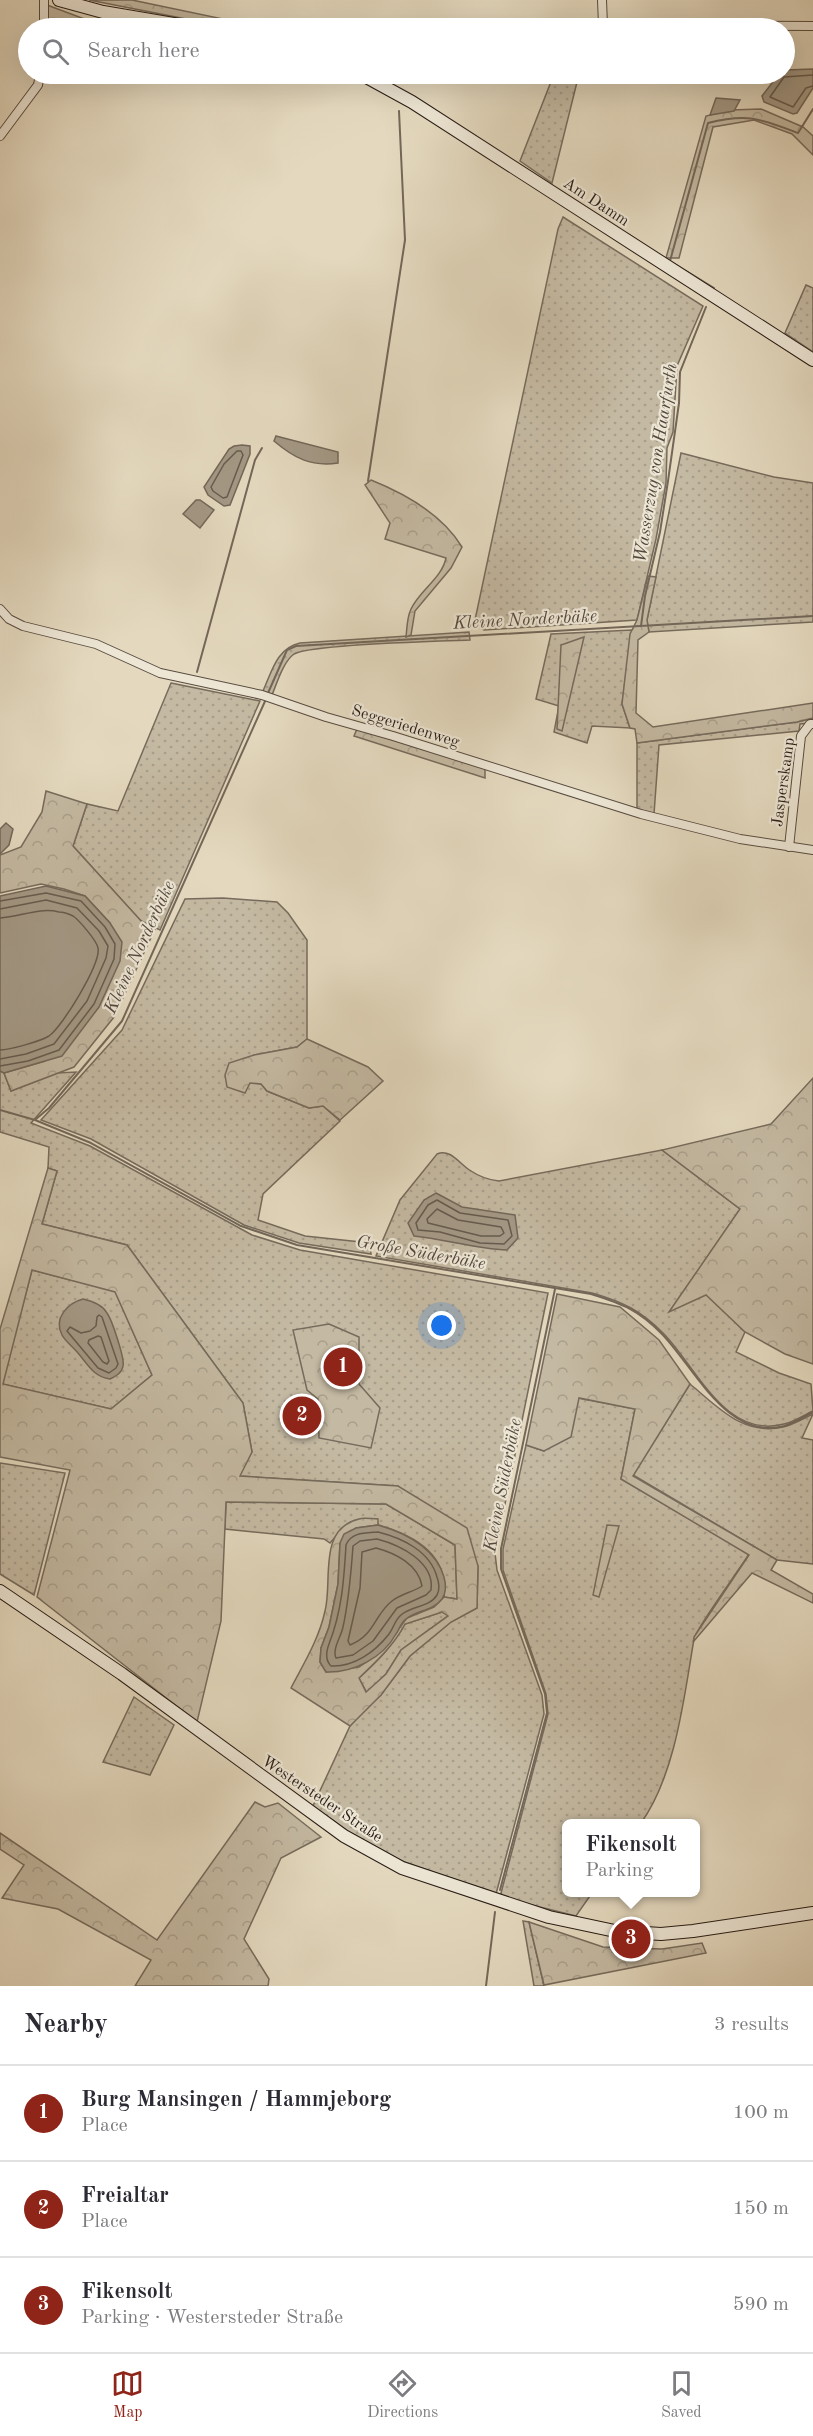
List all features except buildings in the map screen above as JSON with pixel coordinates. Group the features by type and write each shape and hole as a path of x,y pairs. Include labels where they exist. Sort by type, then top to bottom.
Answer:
{"main road":[{"path":"59,0 103,12 138,18"},
{"name":"Am Damm","path":"379,84 412,102 813,360"},
{"name":"Westersteder Straße","path":"0,1591 122,1674 344,1836 402,1868 549,1917 615,1931 661,1934 813,1913"}],"street":[{"path":"44,0 44,18"},
{"path":"602,0 603,18"},
{"path":"795,26 813,26"},
{"path":"0,136 38,84"},
{"name":"Seggeriedenweg","path":"0,609 9,619 23,626 96,644 160,673 266,697 641,814 740,839 813,850"},
{"name":"Jasperskamp","path":"789,847 801,736 812,724"}],"green space":[{"path":"89,0 132,0 218,18 181,18"},
{"path":"47,5 82,18 47,18"},
{"path":"550,84 577,84 552,183 520,161"},
{"path":"761,109 803,127 813,136 813,155 792,134 754,120 713,127 679,258 666,258 706,116 730,110"},
{"path":"563,217 703,306 677,366 673,432 667,448 666,483 656,539 637,620 484,630 476,625 475,620 558,229"},
{"path":"806,285 813,288 813,352 785,333"},
{"path":"681,453 774,477 813,483 813,622 649,632 647,620"},
{"path":"371,480 422,506 454,535 462,547 451,568 415,611 411,635 406,637 411,609 436,578 446,558 385,539 390,523 365,485"},
{"path":"648,576 656,577 647,620 649,632 638,640 636,713 653,727 813,703 813,718 637,743 635,729 630,728 622,704 630,634 637,620"},
{"path":"632,630 622,704 630,728 592,726 587,743 554,732 559,706 536,699 551,634"},
{"path":"469,632 470,640 324,648 294,654 281,673 272,695 263,691 276,661 286,650 300,643"},
{"path":"584,637 562,731 557,729 561,645"},
{"path":"171,683 260,701 160,930 141,921 73,846 87,804 118,811"},
{"path":"813,718 813,723 800,724 799,731 659,745 654,814 637,809 637,743"},
{"path":"357,729 485,768 485,778 354,736"},
{"path":"46,791 87,804 73,846 141,921 155,929 114,1017 74,1067 11,1091 4,1073 45,1061 110,923 85,896 64,889 41,884 0,893 0,855 21,847 42,812"},
{"path":"223,898 277,902 288,913 307,940 307,1039 297,1047 254,1055 250,1083 261,1084 267,1091 309,1108 323,1106 340,1121 263,1194 258,1220 305,1236 370,1243 371,1254 299,1243 244,1225 91,1139 41,1120 122,1030 185,899"},
{"path":"307,1039 368,1067 383,1081 340,1120 323,1106 309,1108 267,1091 261,1084 250,1083 245,1093 227,1087 225,1075 229,1063 254,1055 297,1047"},
{"path":"0,1071 4,1073 11,1091 57,1073 76,1072 31,1123 90,1146 252,1235 300,1250 548,1293 495,1553 497,1570 542,1695 544,1714 496,1894 402,1861 370,1847 312,1808 350,1726 381,1695 410,1656 451,1622 477,1608 478,1566 398,1486 239,1476 252,1452 243,1403 127,1245 42,1224 57,1171 48,1168 49,1147 0,1132"},
{"path":"813,1078 813,1364 785,1354 745,1332 706,1295 669,1312 740,1209 662,1150 771,1124"},
{"path":"662,1150 740,1209 670,1311 706,1294 745,1332 736,1352 779,1373 811,1384 813,1411 784,1424 763,1426 745,1421 728,1411 714,1397 655,1325 639,1313 613,1300 592,1293 376,1256 400,1200 437,1154 447,1153 478,1175 499,1181"},
{"path":"48,1168 57,1171 42,1224 127,1245 243,1403 252,1452 240,1476 398,1486 467,1528 478,1566 477,1608 451,1622 410,1656 381,1695 350,1726 291,1688 311,1651 325,1611 329,1558 337,1533 346,1525 359,1519 378,1519 378,1525 356,1528 340,1543 338,1584 329,1627 321,1648 320,1662 326,1672 359,1667 382,1651 407,1618 434,1607 444,1597 457,1599 455,1545 386,1504 226,1502 221,1621 197,1722 37,1597 70,1470 0,1457 0,1329","holes":["32,1270 115,1292 152,1375 111,1409 3,1384","442,1612 448,1616 401,1650 386,1674 366,1692 359,1678 390,1646 405,1624"]},
{"path":"32,1270 115,1291 152,1375 111,1409 2,1384"},
{"path":"557,1294 620,1307 659,1340 690,1384 633,1476 777,1560 771,1570 813,1594 813,1603 752,1573 694,1641 694,1637 749,1555 621,1479 635,1409 579,1398 571,1437 544,1451 526,1445"},
{"path":"329,1324 359,1337 359,1384 380,1408 371,1448 319,1438 318,1399 307,1390 293,1330"},
{"path":"690,1384 721,1410 743,1423 756,1427 769,1429 783,1427 813,1414 802,1438 813,1440 813,1564 777,1560 633,1475"},
{"path":"578,1398 635,1409 621,1479 749,1554 694,1639 671,1759 663,1782 643,1819 562,1819 562,1897 589,1897 576,1916 500,1897 548,1714 546,1694 503,1570 503,1549 526,1445 544,1451"},
{"path":"0,1463 65,1473 34,1595 0,1574"},
{"path":"226,1502 386,1504 455,1545 457,1599 444,1597 441,1569 426,1549 404,1535 378,1525 377,1519 345,1526 330,1543 324,1539 225,1529"},
{"path":"607,1525 619,1526 599,1597 593,1595"},
{"path":"442,1612 449,1615 401,1650 386,1674 367,1693 359,1678 390,1646 405,1624"},
{"path":"134,1697 174,1725 150,1775 103,1762"},
{"path":"255,1802 265,1807 278,1803 321,1837 281,1858 244,1939 269,1979 268,1986 135,1986 151,1960 58,1909 2,1898 24,1865 0,1849 0,1833 157,1940"},
{"path":"523,1921 529,1922 544,1986 534,1986"},
{"path":"529,1922 603,1947 662,1949 702,1943 706,1953 544,1985"}],"water":[{"path":"813,69 813,88 797,113 793,114 764,102 762,96 771,84 795,84 795,70"},
{"path":"716,98 740,100 734,111 710,115"},
{"path":"276,436 338,452 338,463 319,464 303,460 274,441"},
{"path":"242,445 250,446 250,454 230,505 224,506 208,495 204,487 229,449"},
{"path":"196,500 200,500 214,510 200,528 183,514"},
{"path":"6,823 13,829 9,845 0,854 0,829"},
{"path":"46,886 85,896 110,923 122,942 120,961 99,1007 62,1056 4,1073 0,1071 0,896"},
{"path":"436,1193 462,1207 515,1215 518,1238 507,1250 414,1236 408,1223 424,1200"},
{"path":"83,1299 105,1310 115,1331 123,1366 120,1372 110,1379 92,1370 62,1335 59,1323 61,1317 67,1308"},
{"path":"378,1525 399,1532 427,1549 440,1566 444,1577 444,1594 434,1606 404,1621 390,1643 375,1657 357,1667 326,1672 320,1662 321,1648 329,1627 338,1584 340,1543 344,1534 356,1528"}],"waterway":[{"name":"Wasserzug von Haarfurth","path":"714,288 670,261 708,123 734,118 754,119 798,133 813,109"},
{"path":"368,481 405,240 399,111"},
{"name":"Wasserzug von Haarfurth","path":"641,626 668,481 679,403 680,372 706,307"},
{"path":"197,672 255,460 262,448"},
{"name":"Kleine Norderbäke","path":"268,693 287,650 296,646 813,616"},
{"name":"Kleine Norderbäke","path":"36,1119 49,1108 122,1021 266,699"},
{"name":"Große Süderbäke","path":"0,1110 35,1120 91,1143 241,1226 297,1245 591,1294 612,1301 638,1313 654,1326 714,1398 746,1423 764,1428 784,1426 813,1412"},
{"name":"Kleine Süderbäke","path":"500,1890 547,1713 545,1694 501,1569 501,1549 555,1289"},
{"name":"Kleine Süderbäke","path":"486,1986 495,1912"}],"place":[{"name":"Burg Mansingen / Hammjeborg","path":"343,1367"},
{"name":"Freialtar","path":"302,1416"},
{"name":"Fikensolt","path":"631,1939"}]}
